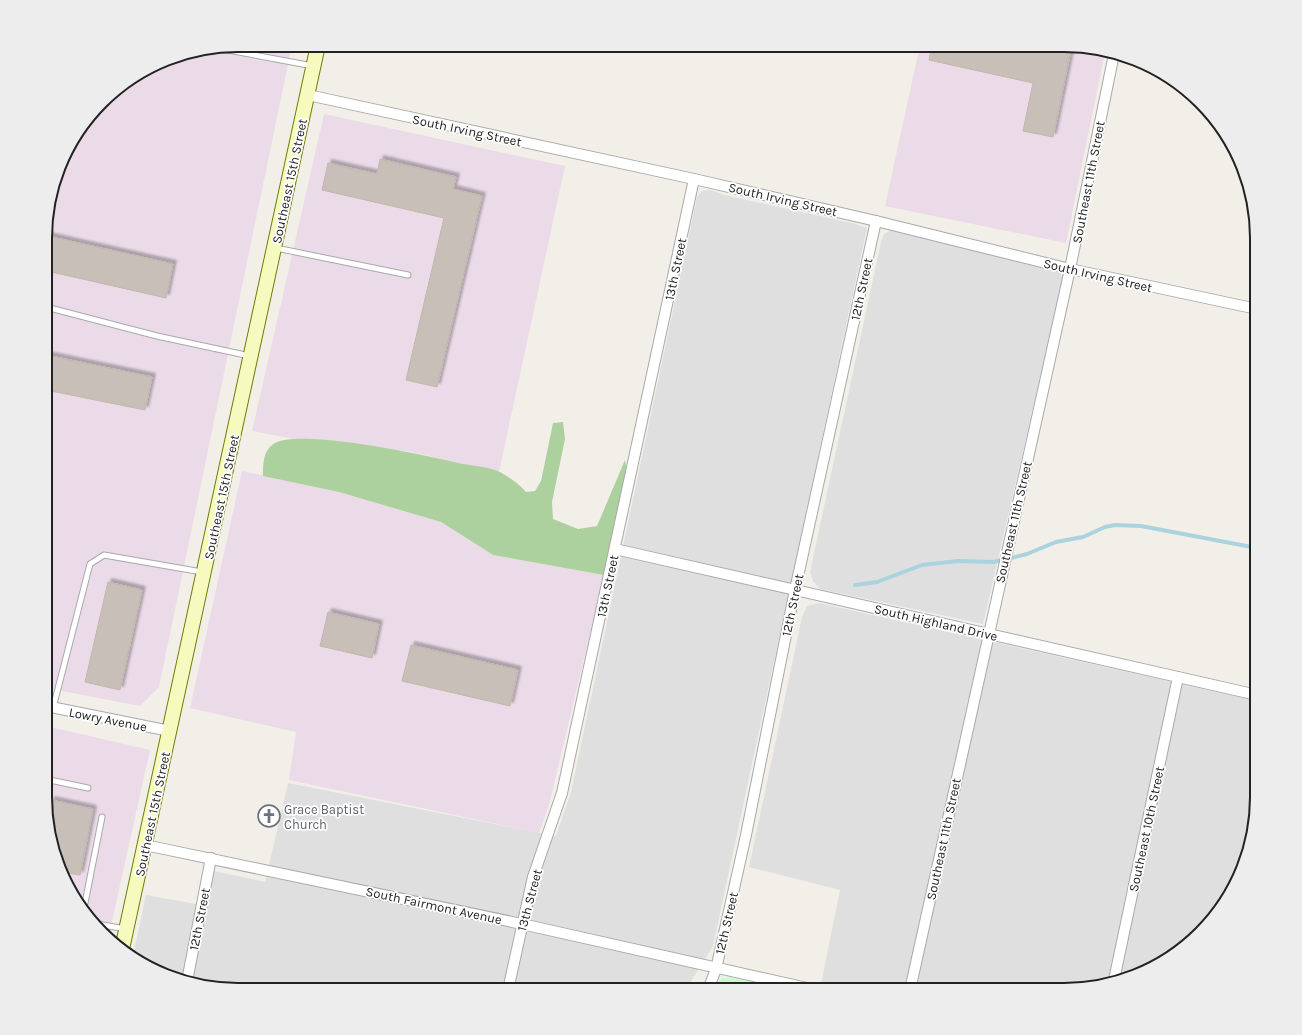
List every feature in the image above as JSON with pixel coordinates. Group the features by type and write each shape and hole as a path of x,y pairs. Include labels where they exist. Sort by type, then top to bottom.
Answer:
{"main road":[{"name":"Southeast 15th Street","path":"123,944 317,52"}],"street":[{"name":"Southeast 11th Street","path":"912,983 1070,269 1113,58"},
{"name":"South Irving Street","path":"308,96 694,179 876,221 1070,269 1250,308"},
{"name":"13th Street","path":"509,983 533,877 562,792 694,179"},
{"name":"12th Street","path":"711,983 716,969 746,835 795,590 876,221"},
{"name":"South Highland Drive","path":"615,549 1250,693"},
{"name":"Southeast 10th Street","path":"1115,976 1178,677"},
{"name":"Lowry Avenue","path":"52,708 170,731"},
{"name":"South Fairmont Avenue","path":"145,845 522,924 783,983"},
{"name":"12th Street","path":"188,976 211,858"}],"lane":[{"path":"239,52 314,66"},
{"path":"275,248 408,275"},
{"path":"52,309 157,336 251,356"},
{"path":"52,697 90,564 104,555 204,572"},
{"path":"52,780 88,788"},
{"path":"85,903 102,817"},
{"path":"104,925 127,929"}],"shaded area":[{"path":"226,52 291,52 159,687 140,706 52,689 52,226 58,190 71,156 90,125 115,98 145,77 167,66 190,58"},
{"path":"918,52 1076,52 1104,57 1066,243 885,206"},
{"path":"324,114 565,166 499,472 412,452 333,441 294,439 252,431"},
{"path":"710,190 724,195 852,223 867,228 713,946 690,983 226,983 190,977 178,973 156,964 134,951 146,895 207,906 214,871 265,882 288,783 556,836 571,792 697,197 702,191"},
{"path":"890,231 899,231 1060,273 1063,278 983,624 820,589 813,581 810,572 881,242 884,234"},
{"path":"242,471 339,492 441,522 493,555 604,575 549,805 539,833 289,780 296,732 190,708"},
{"path":"819,603 1250,699 1250,809 1244,845 1231,879 1212,910 1187,937 1167,952 1135,969 1112,977 1076,983 821,983 840,890 749,867 802,617 807,606"},
{"path":"52,727 150,750 110,931 98,920 83,900 66,868 58,845 52,809"}],"green space":[{"path":"563,422 565,439 552,502 553,519 578,529 597,526 625,460 627,472 604,575 493,555 441,522 339,492 263,476 264,458 271,446 275,443 289,439 311,439 367,445 496,470 517,483 526,492 535,491 541,481 553,423"},
{"path":"724,978 732,978 754,983 718,983"}],"building":[{"path":"931,52 1071,52 1053,137 1023,131 1033,83 929,60"},
{"path":"380,159 456,177 453,189 482,196 437,387 406,380 444,218 322,190 328,163 377,174"},
{"path":"52,237 173,264 166,298 52,272"},
{"path":"52,356 152,377 145,410 52,391"},
{"path":"108,582 142,590 120,690 85,682"},
{"path":"328,612 379,624 372,658 320,646"},
{"path":"411,645 518,670 510,706 402,681"},
{"path":"52,800 93,809 80,875 68,873 66,868 58,845"}],"waterway":[{"path":"855,585 877,582 922,565 958,561 993,562 1007,559 1027,554 1056,542 1083,537 1105,527 1115,525 1141,526 1250,547"}],"place":[{"name":"Grace Baptist Church","path":"269,816"}]}
